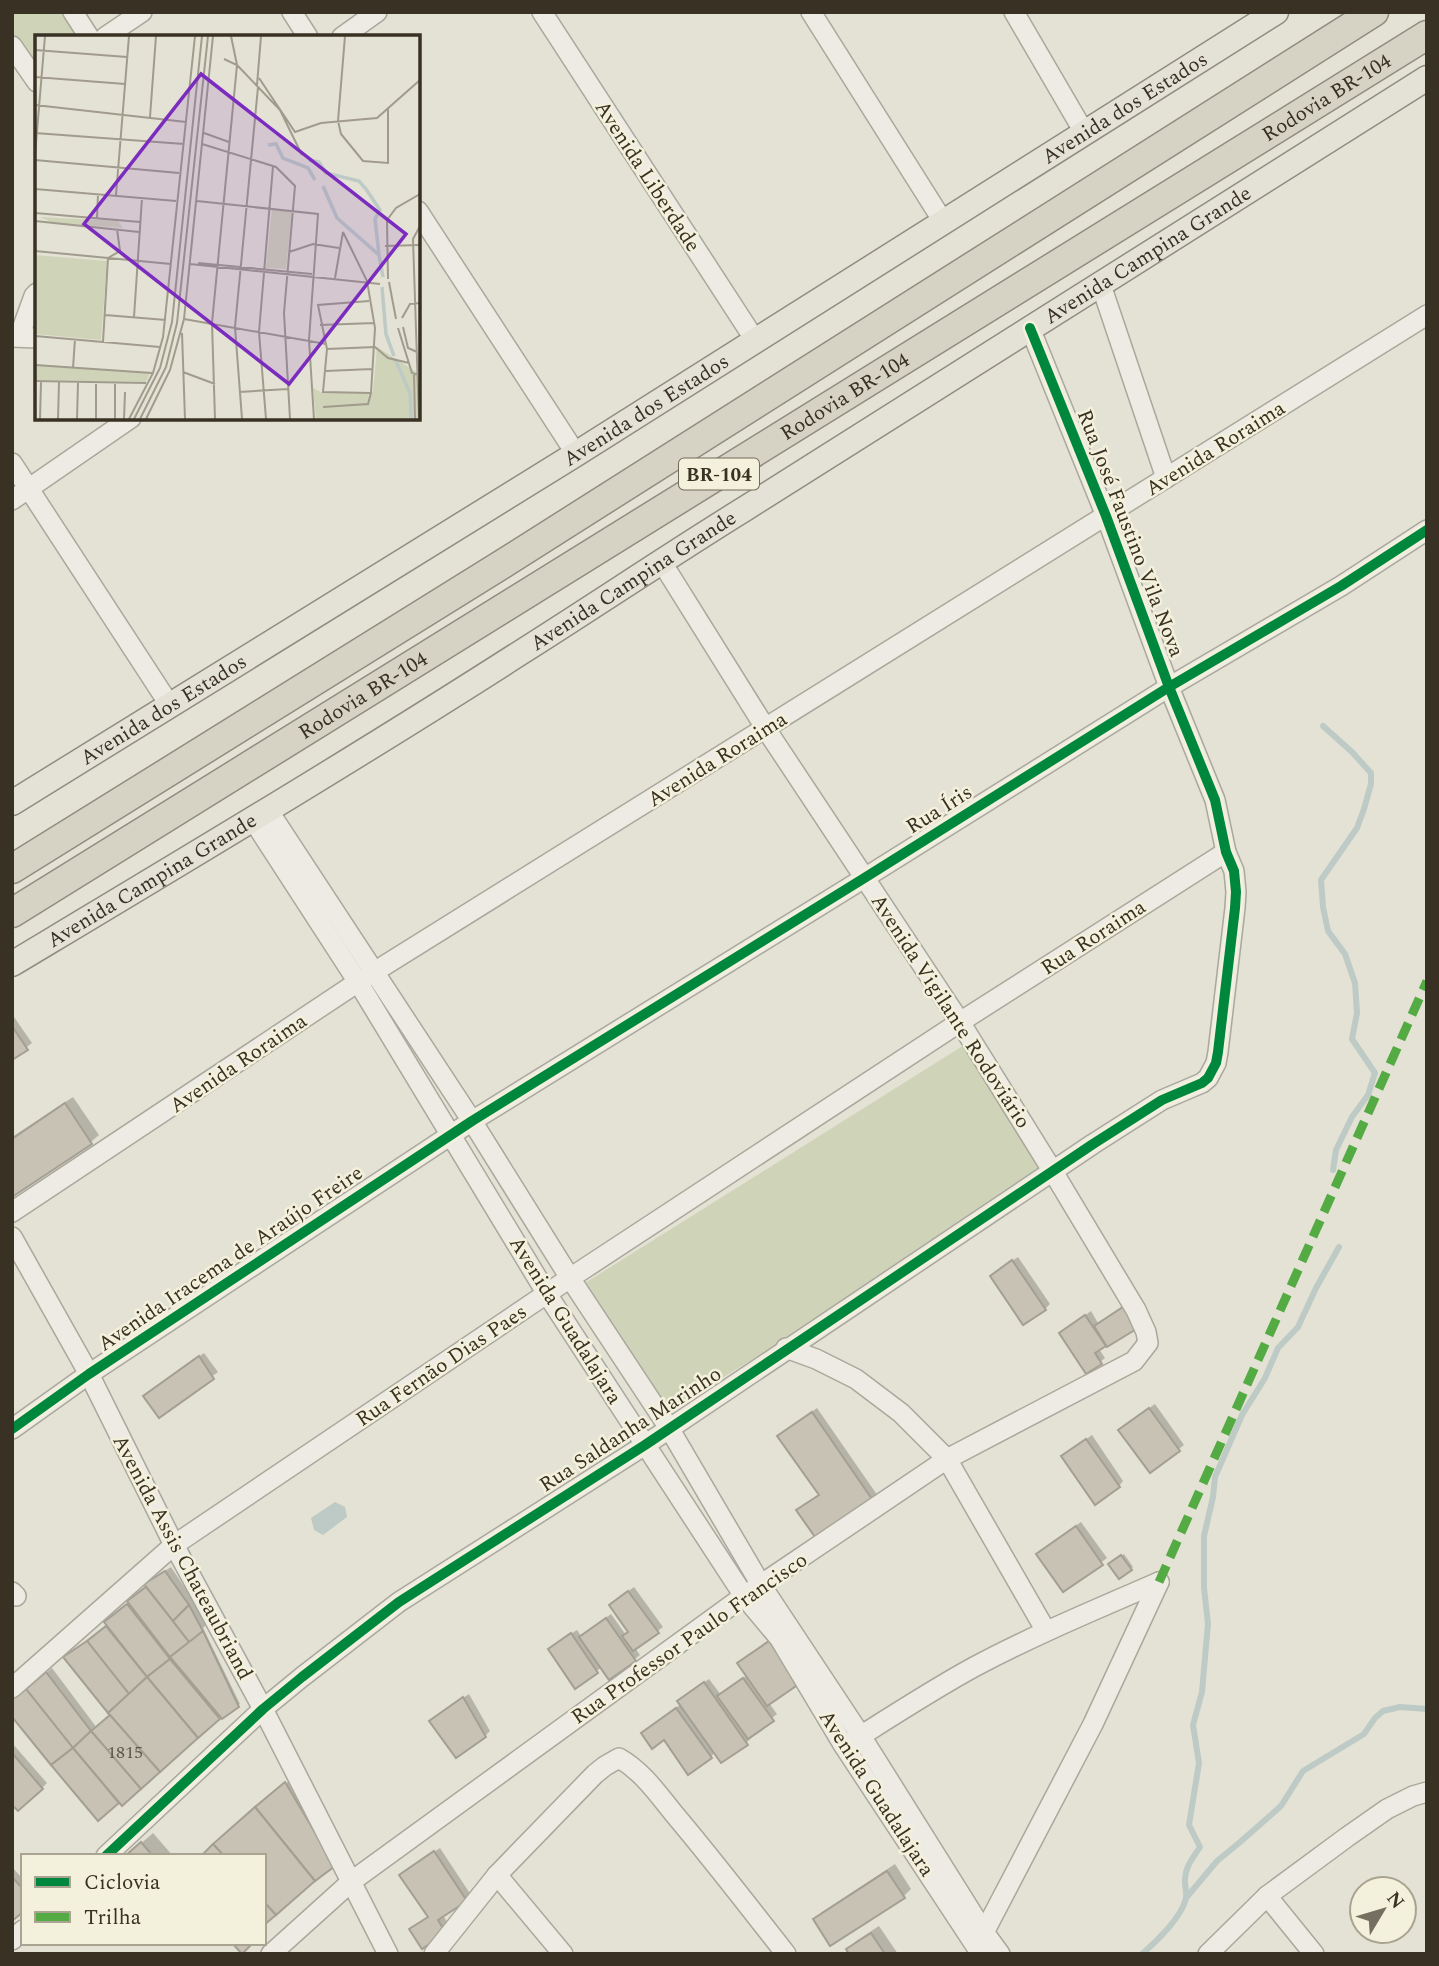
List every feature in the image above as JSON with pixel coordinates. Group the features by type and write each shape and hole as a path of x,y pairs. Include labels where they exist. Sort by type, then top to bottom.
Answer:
{"highway":[{"name":"Rodovia BR-104","path":"12,869 489,572 1374,12"},
{"name":"Rodovia BR-104","path":"12,912 1427,36"}],"main road":[{"name":"Avenida dos Estados","path":"12,803 576,454 1276,12"},
{"name":"Avenida Campina Grande","path":"12,964 260,815 521,653 661,561 1427,78"}],"street":[{"path":"73,12 88,35"},
{"path":"108,35 142,12"},
{"path":"292,12 307,35"},
{"path":"345,35 377,12"},
{"name":"Avenida Liberdade","path":"542,12 755,340"},
{"path":"811,12 944,223"},
{"path":"1014,12 1084,132"},
{"path":"12,46 35,79"},
{"path":"420,218 576,454"},
{"path":"1101,285 1166,478"},
{"path":"12,336 22,329 35,295"},
{"name":"Avenida Roraima","path":"12,1212 367,977 1427,315"},
{"name":"Rua José Faustino Vila Nova","path":"1030,328 1106,516 1169,687 1215,800 1226,852 1236,882 1218,1052 1208,1078"},
{"path":"12,336 35,338"},
{"path":"20,494 128,420"},
{"path":"12,463 20,494 169,704"},
{"name":"Rua Íris","path":"472,1121 1169,687 1341,586 1427,530"},
{"name":"Avenida Vigilante Rodoviário","path":"661,561 766,729 960,1022 1136,1310 1148,1343 1134,1361"},
{"name":"Avenida Guadalajara","path":"260,815 367,977 450,1134 547,1294 744,1596 780,1639 852,1741"},
{"name":"Rua Roraima","path":"960,1022 1226,852"},
{"path":"367,977 472,1121 668,1429 852,1741 978,1946 1000,1954"},
{"name":"Rua Fernão Dias Paes","path":"12,1688 174,1545 570,1278 960,1022"},
{"name":"Rua Saldanha Marinho","path":"108,1854 263,1709 398,1602 645,1445 1052,1170 1162,1100 1208,1078"},
{"name":"Avenida Iracema de Araújo Freire","path":"12,1429 89,1374 472,1121"},
{"name":"Avenida Assis Chateaubriand","path":"12,1237 89,1374 174,1545 263,1709 388,1954"},
{"path":"786,1348 856,1379 901,1413 947,1459 1046,1631"},
{"name":"Rua Professor Paulo Francisco","path":"271,1954 352,1881 744,1596 947,1459 1134,1361"},
{"path":"852,1741 974,1667 1046,1631 1159,1582 1093,1724 978,1946"},
{"path":"434,1954 497,1875 595,1774 619,1758 644,1777 786,1954"},
{"path":"1208,1954 1267,1896 1387,1809 1427,1792"},
{"path":"497,1875 563,1954"},
{"path":"1267,1896 1314,1954"}],"green space":[{"path":"12,12 62,12 77,35 35,35 35,70 12,35"},
{"path":"969,1042 1050,1177 668,1411 585,1283"}],"shaded area":[{"path":"335,1502 345,1507 347,1517 323,1535 314,1530 311,1518"}],"building":[{"path":"12,1026 28,1050 12,1060"},
{"path":"65,1103 92,1144 12,1197 12,1139"},
{"path":"1012,1260 1046,1310 1023,1325 990,1276"},
{"path":"1129,1303 1143,1325 1107,1347 1094,1326"},
{"path":"1085,1315 1106,1346 1095,1353 1102,1364 1086,1374 1059,1333"},
{"path":"199,1356 214,1379 159,1418 143,1396"},
{"path":"1149,1408 1180,1451 1150,1473 1118,1430"},
{"path":"812,1412 876,1505 820,1544 796,1510 819,1495 777,1436"},
{"path":"1086,1439 1120,1487 1095,1505 1061,1456"},
{"path":"1076,1526 1103,1565 1063,1592 1036,1554"},
{"path":"1121,1555 1132,1570 1119,1579 1108,1564"},
{"path":"165,1571 189,1605 173,1621 144,1584"},
{"path":"146,1587 190,1643 170,1657 127,1601"},
{"path":"628,1591 659,1633 633,1651 622,1636 628,1632 609,1605"},
{"path":"127,1604 170,1659 147,1677 104,1622"},
{"path":"189,1605 203,1631 190,1643 173,1621"},
{"path":"606,1618 636,1661 609,1680 579,1637"},
{"path":"106,1626 147,1677 129,1694 87,1641"},
{"path":"203,1631 239,1707 222,1719 170,1657"},
{"path":"571,1633 598,1673 575,1689 548,1649"},
{"path":"87,1641 129,1694 108,1713 63,1657"},
{"path":"769,1641 799,1684 767,1706 737,1663"},
{"path":"170,1659 220,1719 198,1738 147,1677"},
{"path":"46,1672 91,1731 73,1748 26,1689"},
{"path":"147,1677 198,1738 160,1772 108,1713"},
{"path":"743,1678 774,1721 748,1739 717,1696"},
{"path":"704,1682 748,1745 721,1763 677,1701"},
{"path":"26,1689 73,1748 51,1765 12,1717 12,1699"},
{"path":"463,1697 486,1737 456,1758 429,1721"},
{"path":"676,1708 712,1758 688,1775 664,1740 652,1749 641,1733"},
{"path":"110,1715 160,1772 141,1789 91,1731"},
{"path":"91,1731 141,1789 122,1806 73,1748"},
{"path":"73,1748 119,1803 98,1821 51,1765"},
{"path":"12,1753 43,1789 18,1811 12,1805"},
{"path":"285,1782 335,1866 315,1881 255,1807"},
{"path":"255,1807 315,1881 276,1915 266,1904 266,1854 222,1854 213,1844"},
{"path":"141,1842 151,1854 127,1854"},
{"path":"213,1844 222,1854 203,1854"},
{"path":"434,1851 467,1901 438,1920 446,1933 422,1949 409,1929 428,1917 399,1875"},
{"path":"887,1871 905,1898 830,1946 813,1919"},
{"path":"12,1877 21,1887 21,1914 12,1921"},
{"path":"266,1904 276,1915 266,1923"},
{"path":"871,1933 885,1954 849,1954 846,1949"},
{"path":"234,1945 251,1945 242,1954"}],"waterway":[{"path":"1323,726 1371,773 1371,784 1357,828 1321,880 1328,931 1345,954 1355,983 1357,1013 1352,1039 1375,1073 1368,1095 1352,1117 1336,1150 1333,1170"},
{"path":"1142,1954 1174,1921 1184,1905 1186,1872 1200,1847 1189,1825 1199,1763 1193,1725 1202,1692 1208,1624 1204,1588 1204,1536 1215,1477 1242,1415 1265,1378 1278,1348 1298,1327 1339,1247"},
{"path":"1186,1898 1217,1861 1281,1806 1303,1771 1364,1734 1383,1711 1400,1707 1427,1709"}],"marked path":[{"path":"1159,1582 1427,981"}],"cycle path":[{"path":"108,1854 263,1709 399,1602 645,1445 1093,1144 1162,1100 1208,1078 1218,1052 1235,908 1234,871 1226,852 1215,800 1169,687 1106,516 1030,328"},
{"path":"12,1429 89,1374 472,1121 1169,687 1341,586 1427,530"}]}
